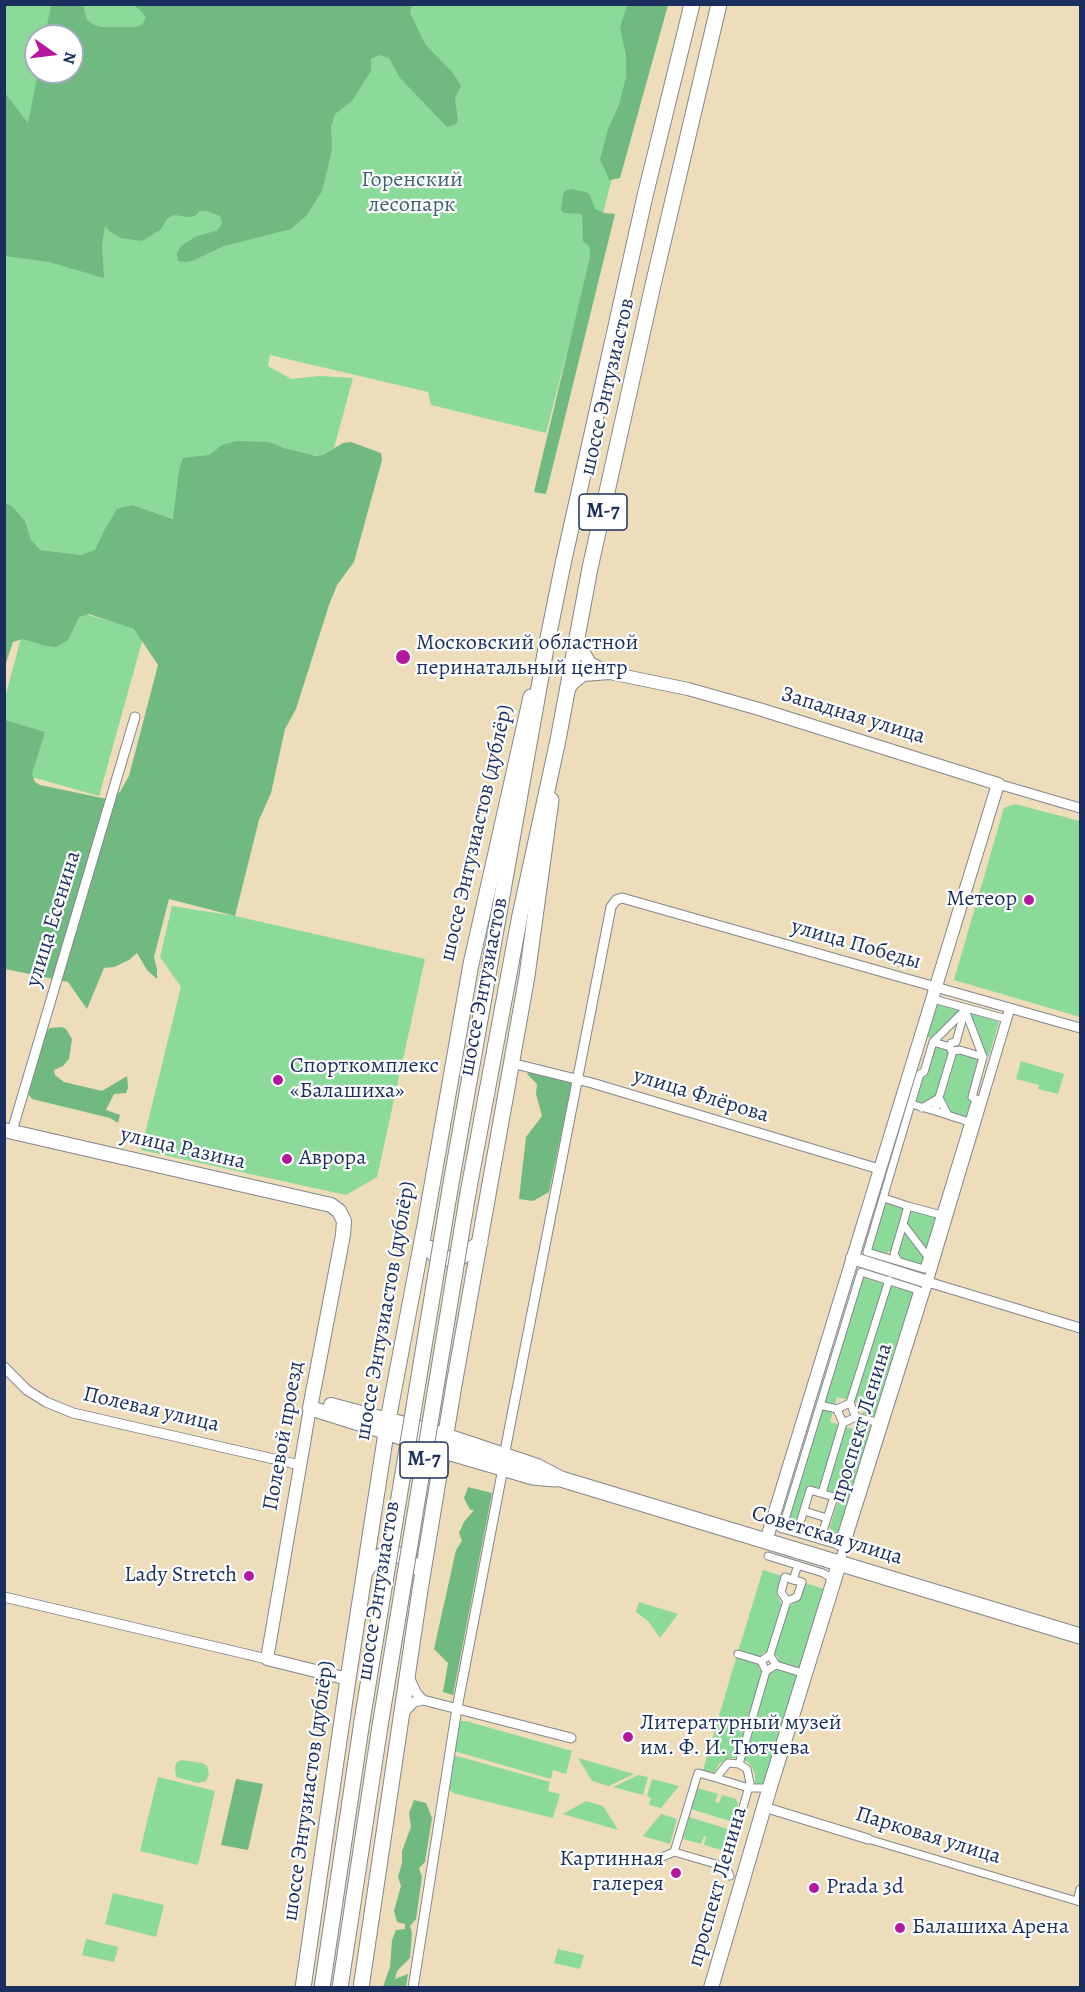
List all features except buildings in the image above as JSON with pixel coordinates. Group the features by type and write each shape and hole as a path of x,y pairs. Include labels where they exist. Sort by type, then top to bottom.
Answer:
{"main road":[{"name":"шоссе Энтузиастов","path":"322,1988 362,1721 450,1189 546,648 584,466 645,196 692,4"},
{"name":"шоссе Энтузиастов","path":"340,1988 380,1726 468,1193 520,915 558,740 590,568 719,4"},
{"name":"шоссе Энтузиастов (дублёр)","path":"303,1988 387,1426 471,964 522,733 546,648"},
{"path":"361,1988 420,1590 537,911 558,740"},
{"name":"улица Разина","path":"8,1130 331,1205 339,1211 344,1221"},
{"name":"Полевой проезд","path":"311,1404 344,1235 344,1221"},
{"path":"425,1225 429,1246 432,1252 441,1258 461,1257 480,1243"},
{"name":"Советская улица","path":"311,1404 503,1462 533,1477 561,1479 767,1549 839,1564 1080,1636"},
{"path":"365,1572 376,1558 390,1553 400,1555 410,1560 416,1569 420,1590"},
{"name":"проспект Ленина","path":"711,1988 839,1564"}],"street":[{"name":"Западная улица","path":"577,637 590,663 610,673 688,689 759,709 1080,808"},
{"name":"Западная улица","path":"567,694 572,684 583,675 610,673"},
{"name":"улица Есенина","path":"8,1130 135,717"},
{"path":"828,1576 798,1565 767,1549 852,1258 936,994 998,784"},
{"name":"улица Победы","path":"578,1079 611,907 616,900 622,898 936,994 1010,1008 1080,1028"},
{"path":"936,994 966,1009 1003,1018"},
{"name":"проспект Ленина","path":"839,1564 928,1282 1010,1008"},
{"path":"966,1009 983,1057 972,1097 976,1099 924,1269 867,1252 920,1074 924,1072 933,1042 966,1009"},
{"path":"935,1111 966,1009"},
{"path":"933,1042 983,1057"},
{"name":"улица Флёрова","path":"511,1063 578,1079 879,1169"},
{"path":"412,1988 457,1708 578,1079"},
{"path":"922,1108 939,1098"},
{"path":"939,1098 948,1115"},
{"path":"911,1104 969,1122"},
{"path":"884,1198 941,1215"},
{"path":"893,1258 908,1206"},
{"path":"903,1224 928,1257"},
{"path":"852,1258 1080,1328"},
{"path":"861,1272 889,1280 918,1290 836,1546 781,1530 861,1272"},
{"path":"856,1416 850,1403 889,1280"},
{"name":"Полевая улица","path":"4,1367 27,1390 45,1402 73,1413 300,1465"},
{"path":"820,1405 837,1409 850,1403"},
{"name":"Полевой проезд","path":"267,1659 311,1404"},
{"path":"822,1493 843,1423 837,1409"},
{"path":"843,1423 856,1416 876,1422"},
{"path":"797,1533 810,1490 822,1493 834,1497 820,1540"},
{"path":"804,1511 827,1518"},
{"path":"793,1580 798,1565"},
{"path":"760,1661 770,1655 788,1601 797,1597 802,1582 785,1577 781,1592 788,1601"},
{"path":"4,1597 348,1679"},
{"path":"738,1654 760,1661 766,1671"},
{"path":"770,1655 776,1665 799,1672"},
{"path":"739,1764 766,1671 776,1665"},
{"path":"407,1671 417,1694 423,1700"},
{"path":"399,1722 414,1702 423,1700 571,1738"},
{"path":"716,1778 728,1763 739,1764 747,1769 750,1783 726,1867 730,1876"},
{"path":"674,1852 698,1773 749,1788 763,1788"},
{"name":"Парковая улица","path":"764,1807 1079,1902"},
{"path":"660,1858 674,1852 726,1867"},
{"path":"1079,1902 1080,1889"}],"green space":[{"name":"Горенский лесопарк","path":"5,5 662,5 610,186 546,433 431,405 428,392 270,355 268,366 291,379 320,376 353,378 334,448 323,455 179,469 174,519 133,505 96,551 81,555 41,550 37,545 5,545"},
{"path":"51,5 83,5 87,20 101,27 134,27 142,25 146,18 134,5 412,5 410,13 425,44 453,73 461,86 455,98 458,120 456,124 447,127 400,78 389,58 379,55 371,59 371,71 352,101 335,114 331,127 332,149 322,191 307,215 291,229 224,246 185,262 178,261 177,253 181,246 195,237 218,230 222,223 220,216 207,211 200,211 195,216 188,217 174,215 168,218 160,230 142,241 121,238 105,226 102,245 104,278 49,262 5,256 5,93 28,123 36,84 84,84 84,24 47,24"},
{"path":"627,5 668,5 620,178 610,180 600,160 626,77 626,55 620,28"},
{"path":"571,189 590,195 595,209 615,214 546,494 534,492 590,257 590,247 583,241 582,214 564,213 561,210 563,195 565,191"},
{"path":"237,441 269,442 315,456 323,455 343,443 351,442 381,453 382,460 354,562 337,585 296,709 285,729 271,793 259,820 235,916 169,899 154,957 157,979 147,970 137,953 129,960 114,967 104,968 87,1009 68,982 5,969 5,720 45,732 32,774 35,782 107,799 120,792 129,776 158,665 134,629 89,614 79,617 68,640 56,647 23,639 13,642 5,666 5,503 12,506 25,521 31,540 41,550 81,555 95,550 117,509 133,505 173,519 179,469 183,458 209,455 222,445"},
{"path":"57,606 145,631 99,796 25,775 5,724 5,698 21,638"},
{"name":"Метеор","path":"1015,804 1080,821 1080,1017 954,980 1004,808"},
{"name":"Спорткомплекс «Балашиха»","path":"172,906 235,916 425,959 377,1177 346,1195 141,1150 181,987 160,957"},
{"path":"937,1004 960,1011 932,1038 927,1037"},
{"path":"969,1013 999,1022 989,1056 984,1054"},
{"path":"62,1027 72,1039 69,1059 63,1066 54,1070 55,1075 64,1082 102,1091 127,1076 126,1093 114,1094 106,1110 120,1115 118,1123 110,1118 32,1099 28,1094 27,1088 46,1031 50,1028"},
{"path":"935,1044 949,1051 935,1097 924,1104 913,1101 920,1076 925,1077"},
{"path":"957,1053 981,1058 968,1118 949,1112 948,1104 943,1100"},
{"path":"1021,1061 1064,1074 1058,1094 1038,1089 1039,1085 1016,1079"},
{"path":"531,1072 572,1082 549,1192 533,1201 519,1199 526,1137 542,1116 536,1094 537,1084 527,1074"},
{"path":"885,1200 905,1207 892,1252 888,1251 887,1255 870,1250"},
{"path":"912,1208 936,1216 926,1250 907,1225"},
{"path":"905,1231 924,1256 921,1266 900,1260 901,1256 898,1254"},
{"path":"861,1277 884,1284 849,1400 837,1397 834,1407 822,1403"},
{"path":"890,1286 914,1293 875,1419 862,1415 865,1405 854,1402"},
{"path":"820,1408 833,1411 830,1422 841,1425 821,1489 808,1485 794,1529 784,1526"},
{"path":"861,1420 873,1424 836,1542 826,1539 840,1495 827,1490 846,1427 858,1430"},
{"path":"468,1487 492,1493 453,1695 443,1692 448,1663 434,1649 456,1550 462,1541 459,1533 464,1522 474,1510 470,1510 464,1498"},
{"path":"763,1570 782,1576 777,1593 782,1606 768,1652 763,1653 759,1658 738,1652"},
{"path":"805,1583 824,1589 799,1671 779,1664 778,1657 774,1654 789,1607 800,1599"},
{"path":"639,1602 678,1614 660,1638 648,1621 636,1612"},
{"path":"737,1655 758,1661 759,1669 763,1672 737,1758 729,1758 719,1764 714,1773 703,1770"},
{"path":"778,1668 798,1674 763,1788 755,1785 755,1774 750,1764 743,1759 769,1674"},
{"path":"461,1721 572,1751 566,1774 553,1770 551,1779 454,1751"},
{"path":"453,1755 550,1782 548,1791 560,1794 553,1818 453,1793 448,1785"},
{"path":"578,1758 634,1774 609,1786 592,1781"},
{"path":"182,1760 207,1766 209,1774 206,1781 198,1783 176,1777 175,1767 177,1762"},
{"path":"638,1775 648,1777 643,1795 613,1787"},
{"path":"158,1777 215,1791 198,1865 140,1851"},
{"path":"236,1779 263,1784 248,1850 221,1845"},
{"path":"652,1779 679,1786 661,1808 649,1805 651,1798 647,1796"},
{"path":"698,1788 718,1794 715,1802 719,1803 722,1795 736,1799 738,1804 733,1822 691,1809"},
{"path":"414,1800 426,1803 432,1818 425,1862 419,1868 422,1877 416,1919 410,1926 412,1933 410,1958 397,1971 395,1979 408,1974 406,1987 383,1987 390,1967 392,1940 396,1930 405,1929 405,1924 397,1922 394,1911 401,1886 398,1877 402,1863 402,1851 411,1827 409,1813"},
{"path":"586,1801 603,1806 618,1830 563,1814"},
{"path":"661,1814 677,1819 670,1844 643,1836"},
{"path":"689,1817 731,1830 725,1847 721,1850 704,1845 706,1837 704,1836 701,1844 683,1839"},
{"path":"113,1893 164,1905 156,1937 105,1924"},
{"path":"86,1939 118,1947 114,1962 82,1955"},
{"path":"558,1949 584,1955 580,1969 554,1963"}],"place":[{"name":"Московский областной перинатальный центр","path":"403,657"},
{"name":"Метеор","path":"1029,900"},
{"name":"Спорткомплекс «Балашиха»","path":"278,1080"},
{"name":"Аврора","path":"287,1159"},
{"name":"Lady Stretch","path":"249,1576"},
{"name":"Литературный музей им. Ф. И. Тютчева","path":"628,1737"},
{"name":"Картинная галерея","path":"676,1873"},
{"name":"Prada 3d","path":"814,1888"},
{"name":"Балашиха Арена","path":"900,1928"}]}
